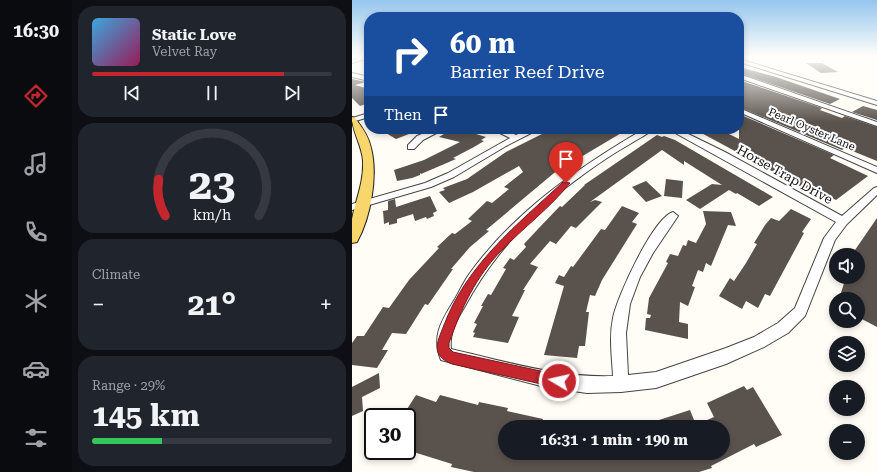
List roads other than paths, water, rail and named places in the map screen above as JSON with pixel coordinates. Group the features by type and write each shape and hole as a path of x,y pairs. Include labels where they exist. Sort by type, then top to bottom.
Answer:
{"main road":[{"path":"352,120 363,134 368,152 369,164 364,204 352,238"}],"street":[{"path":"746,78 844,107 877,124"},
{"path":"796,78 877,104"},
{"path":"844,107 860,98"},
{"path":"352,114 364,110"},
{"name":"Pearl Oyster Lane","path":"744,112 877,170"},
{"path":"352,120 364,116"},
{"path":"411,147 420,138 429,134"},
{"path":"507,134 516,138"},
{"path":"352,207 428,185 463,169 524,134"},
{"path":"641,134 566,183 497,249 476,274 454,313 446,331 443,350 446,355 452,358 545,379 587,385 621,384 656,380 726,356 759,342 784,328 800,312 830,238 843,221 877,190"},
{"name":"Horse Trap Drive","path":"682,134 722,154 843,221"},
{"path":"621,384 619,336 620,317 625,297 662,228 673,216"}]}
